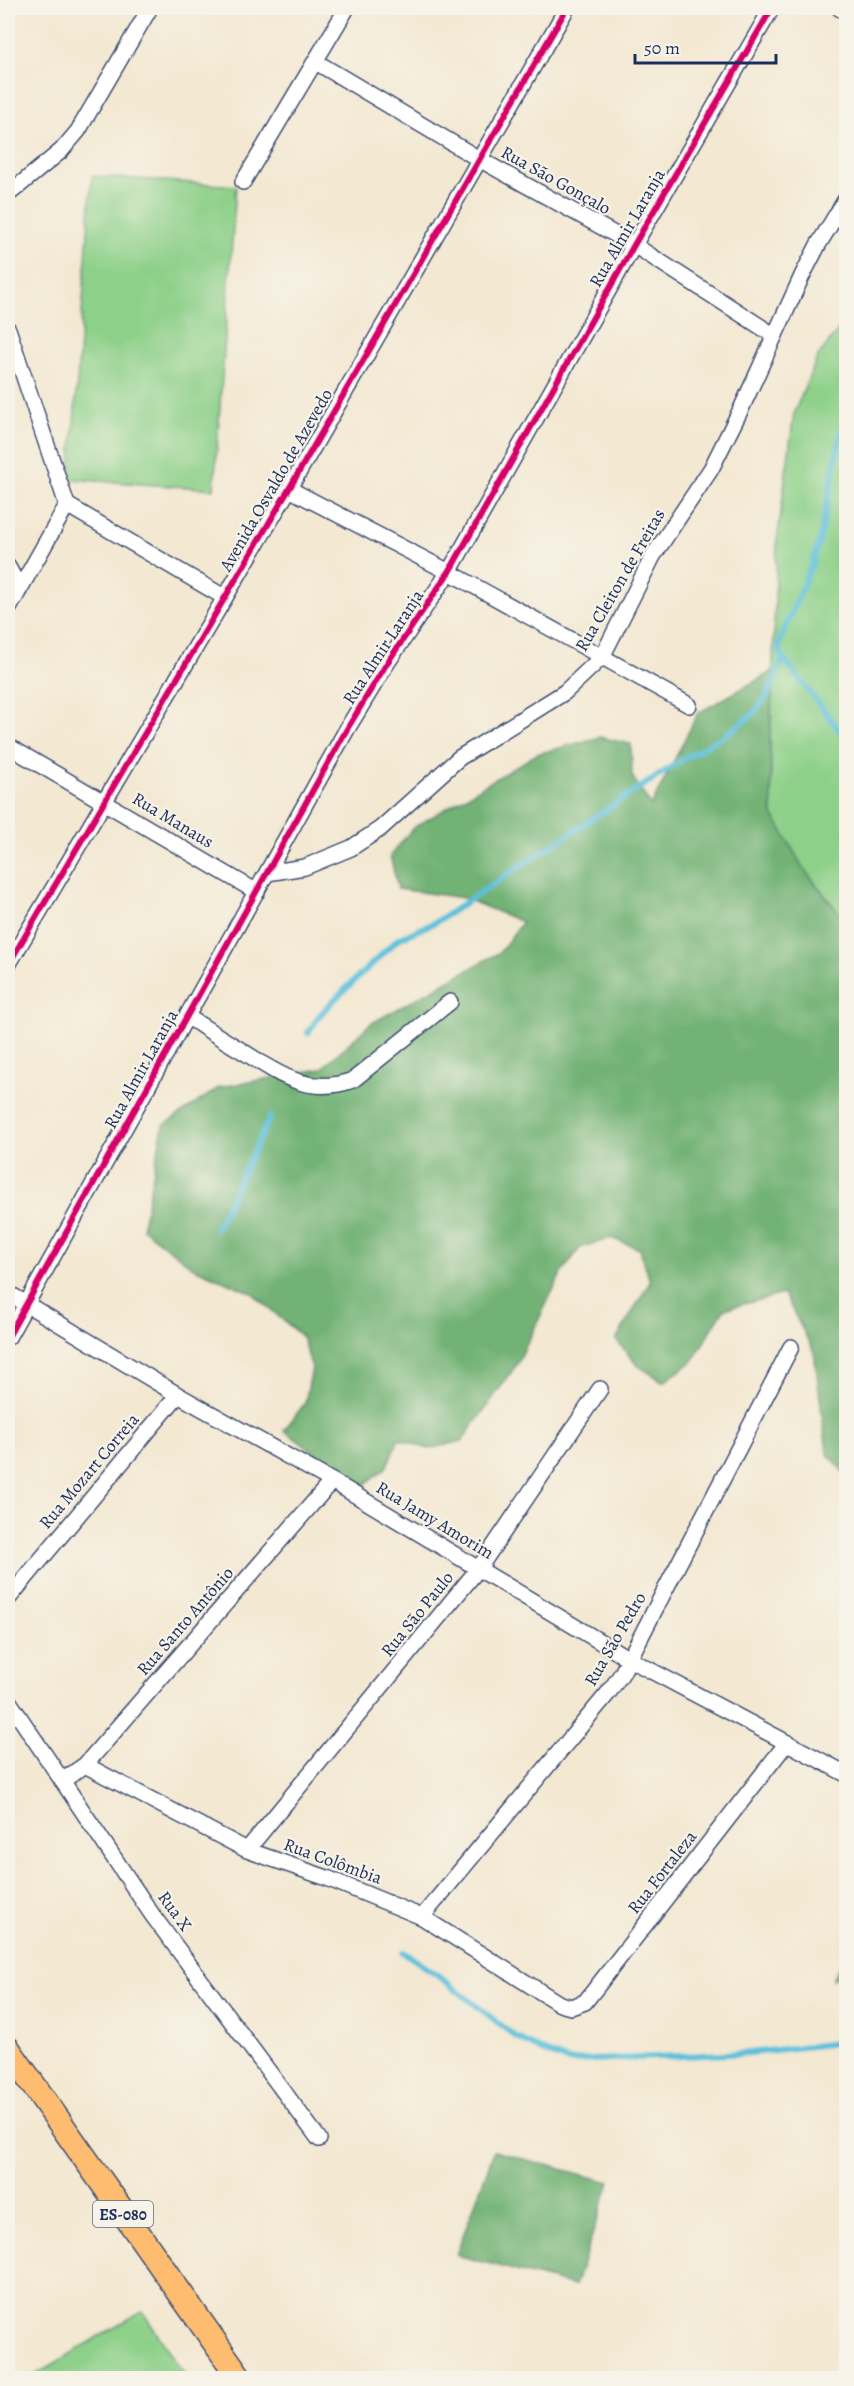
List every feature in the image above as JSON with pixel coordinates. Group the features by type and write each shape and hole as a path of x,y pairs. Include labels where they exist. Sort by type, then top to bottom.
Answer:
{"main road":[{"name":"ES-080","path":"8,2049 240,2379"}],"street":[{"path":"11,192 54,157 78,131 150,8"},
{"path":"243,182 347,8"},
{"name":"Avenida Osvaldo de Azevedo","path":"8,965 289,489 567,8"},
{"name":"Rua Almir Laranja","path":"8,1337 364,701 449,572 634,245 772,8"},
{"path":"839,8 846,12"},
{"name":"Rua São Gonçalo","path":"316,62 479,159 634,245 775,336"},
{"name":"Rua Cleiton de Freitas","path":"267,873 305,867 351,848 380,829 459,758 565,692 602,657 653,556 711,469 818,245 846,200"},
{"path":"8,329 67,505 224,597"},
{"path":"289,489 449,572 689,705"},
{"path":"8,610 67,505"},
{"path":"8,567 20,589"},
{"name":"Rua Manaus","path":"8,746 256,892"},
{"path":"188,1017 283,1076 318,1086 337,1085 353,1080 450,1002"},
{"name":"Rua Jamy Amorim","path":"8,1293 178,1395 332,1481 629,1659 846,1774"},
{"name":"Rua São Pedro","path":"422,1917 609,1692 629,1659 791,1347"},
{"name":"Rua São Paulo","path":"247,1850 479,1568 600,1389"},
{"name":"Rua Mozart Correia","path":"8,1599 178,1395"},
{"name":"Rua Santo Antônio","path":"62,1781 85,1765 332,1481"},
{"name":"Rua X","path":"8,1700 153,1916 319,2139"},
{"name":"Rua Fortaleza","path":"560,2004 571,2007 585,2002 786,1744"},
{"name":"Rua Colômbia","path":"85,1765 247,1850 327,1878 422,1917 560,2004"}],"green space":[{"path":"92,176 236,186 214,489 70,479"},
{"path":"846,313 846,922 803,868 772,813 770,742 777,541 794,413 818,356 837,332"},
{"path":"773,671 770,742 772,813 803,868 846,922 846,1476 827,1453 814,1352 784,1294 724,1309 692,1362 664,1382 637,1365 616,1340 650,1282 640,1249 611,1238 580,1248 561,1274 517,1364 462,1441 429,1449 399,1439 386,1468 360,1488 284,1430 305,1403 312,1368 302,1337 252,1293 194,1268 142,1228 163,1126 220,1087 321,1069 370,1024 500,952 522,922 464,898 398,889 390,856 413,828 537,754 600,737 631,744 632,776 651,806 698,713"},
{"path":"846,1954 846,1974 832,1979"},
{"path":"494,2151 610,2182 575,2286 456,2255"},
{"path":"142,2311 187,2378 30,2378"}],"waterway":[{"path":"846,408 820,539 779,643 779,651 783,658 846,739"},
{"path":"308,1033 332,1002 398,939 436,922 682,760 727,734 753,714 766,698 783,658"},
{"path":"216,1229 270,1117"},
{"path":"403,1952 435,1973 516,2037 544,2052 568,2061 750,2053 846,2042"}],"cycle path":[{"path":"8,965 289,489 567,8"},
{"path":"8,1337 347,729 387,663 449,572 634,245 772,8"}]}
